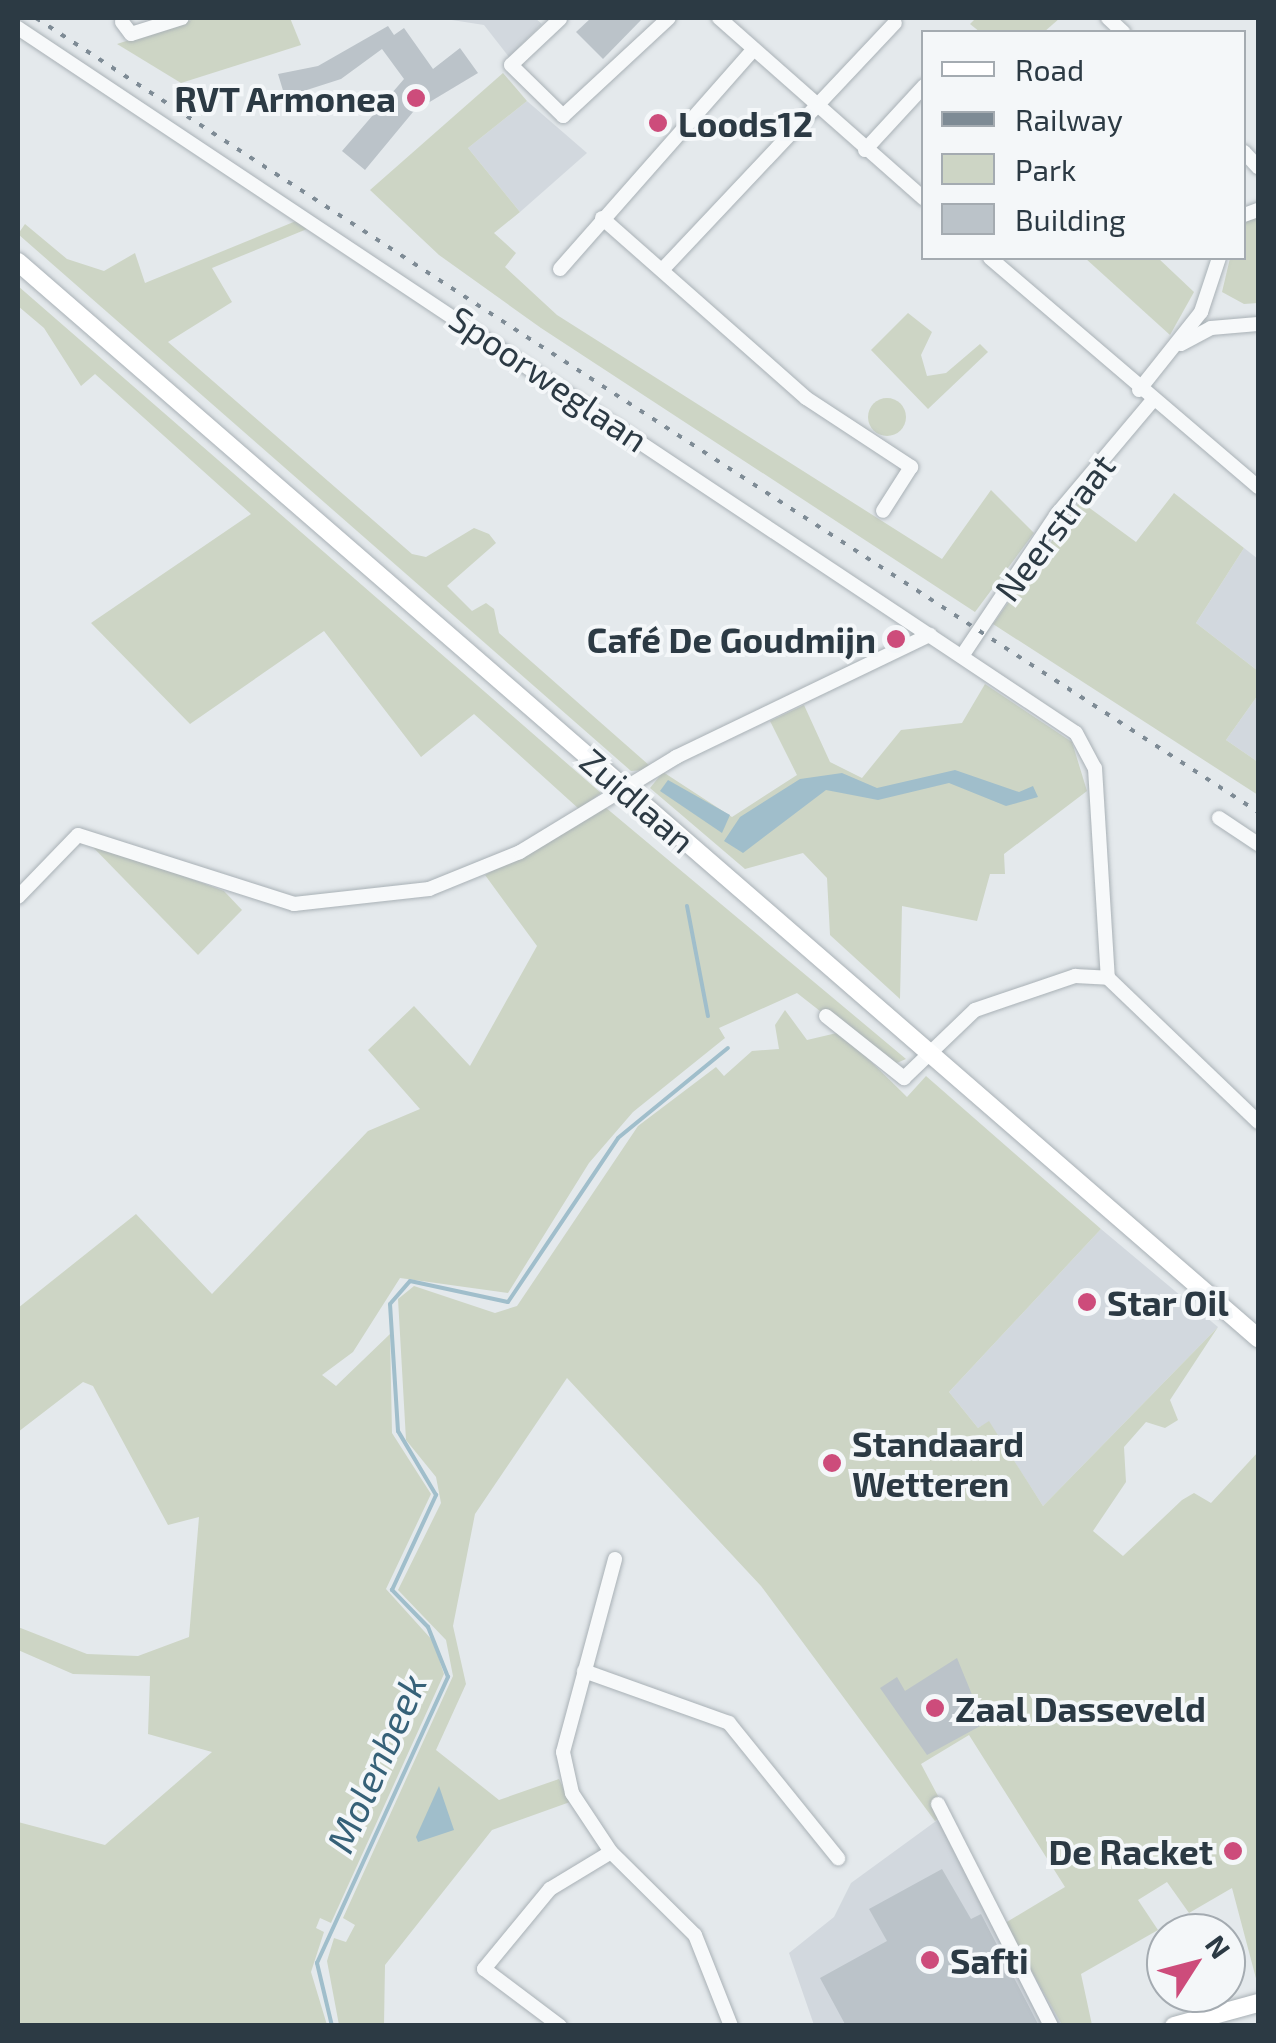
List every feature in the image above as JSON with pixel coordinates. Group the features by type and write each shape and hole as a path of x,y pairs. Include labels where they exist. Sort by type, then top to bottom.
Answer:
{"main road":[{"name":"Zuidlaan","path":"18,262 1258,1338"},
{"path":"1174,2026 1258,2003"}],"street":[{"path":"122,22 130,34 182,18"},
{"path":"560,19 511,65 556,112 572,114 669,18"},
{"path":"720,18 921,196"},
{"path":"663,269 895,22"},
{"name":"Spoorweglaan","path":"18,28 1076,733 1095,768 1108,978"},
{"path":"560,268 753,50"},
{"path":"866,150 921,89"},
{"path":"602,218 806,398 912,467 883,511"},
{"path":"992,260 1152,401 1258,487"},
{"path":"1140,390 1201,312 1218,260"},
{"path":"1176,346 1211,328 1258,324"},
{"name":"Neerstraat","path":"962,656 1057,514 1152,401"},
{"path":"18,898 78,835 258,898 382,900 484,870 622,786 930,635"},
{"path":"1219,818 1258,844"},
{"path":"826,1016 896,1078 931,1054 975,1010 1075,976 1108,978 1258,1122"},
{"path":"615,1559 584,1671 564,1770 611,1852 694,1935 731,2026"},
{"path":"584,1671 729,1723 838,1858"},
{"path":"938,1804 1052,2026"},
{"path":"560,2026 484,1969 550,1889 611,1852"}],"shaded area":[{"path":"439,18 535,18 542,24 509,57 484,25"},
{"path":"527,101 587,153 520,212 468,148"},
{"path":"1244,548 1258,559 1258,671 1196,623"},
{"path":"1258,695 1258,762 1226,740"},
{"path":"1101,1229 1218,1327 1043,1506 989,1422 978,1428 949,1392"},
{"path":"947,1813 1062,2025 814,2025 789,1953 834,1917 851,1883"}],"green space":[{"path":"197,18 290,18 301,45 181,83 117,44"},
{"path":"976,18 1060,18 1046,30 978,30 970,24"},
{"path":"503,73 527,101 468,148 520,212 494,233 516,253 505,267 557,315 942,559 991,490 1034,533 975,612 541,328 439,255 370,190"},
{"path":"1258,216 1258,303 1244,304 1222,292 1230,260 1246,260 1246,222"},
{"path":"296,221 307,229 212,268 232,302 168,342 412,554 426,557 474,528 489,534 496,543 447,586 472,611 486,603 494,609 499,633 650,766 644,770 631,771 18,234 25,224 67,259 104,271 135,253 145,283"},
{"path":"1087,260 1160,260 1194,292 1170,335"},
{"path":"18,286 601,793 579,809 474,714 421,757 324,631 190,724 91,623 251,514 95,374 81,386 44,328 18,306"},
{"path":"908,313 932,332 921,355 927,376 946,373 980,344 988,352 928,409 871,350"},
{"path":"887,398 901,403 906,417 901,431 887,436 873,431 868,417 873,403"},
{"path":"1174,493 1244,548 1196,623 1258,671 1258,695 1226,740 1258,762 1258,795 993,624 1080,501 1136,542"},
{"path":"985,684 1072,742 1087,791 1004,854 1005,874 990,874 977,921 902,906 900,999 830,935 827,878 803,853 745,869 650,788 663,772 732,817 797,775 770,721 804,705 830,762 862,778 901,730 962,723"},
{"path":"605,807 906,1059 890,1066 797,993 719,1028 725,1038 633,1112 589,1163 508,1293 400,1278 353,1352 322,1375 336,1386 390,1334 392,1433 431,1494 386,1589 433,1641 444,1674 331,1923 320,1918 316,1928 324,1932 311,1972 327,2025 18,2025 18,1822 105,1845 212,1752 148,1734 150,1676 73,1674 18,1650 18,1627 87,1654 138,1656 189,1637 199,1517 168,1525 93,1386 83,1382 18,1432 18,1308 136,1214 212,1294 368,1131 420,1109 368,1050 414,1006 470,1066 537,946 485,875"},
{"path":"86,840 224,891 242,910 198,955"},
{"path":"785,1010 807,1040 841,1032 907,1097 926,1076 1101,1229 949,1392 978,1428 989,1421 1043,1506 1218,1327 1170,1400 1178,1420 1165,1428 1146,1422 1124,1447 1126,1482 1093,1531 1123,1556 1182,1500 1194,1493 1211,1503 1258,1452 1258,1986 1246,1941 1246,1913 1239,1913 1232,1888 1189,1913 1167,1882 1138,1900 1147,1913 1146,1937 1081,1974 1092,2025 1062,2025 1005,1923 1065,1887 969,1735 921,1764 947,1813 935,1821 761,1586 567,1378 475,1514 453,1626 466,1684 436,1750 499,1800 559,1779 570,1802 492,1830 385,1965 384,2025 339,2025 327,1961 334,1938 346,1942 355,1925 343,1918 453,1676 446,1640 398,1590 441,1503 436,1477 406,1440 398,1299 414,1286 495,1313 517,1306 638,1126 716,1067 724,1076 752,1051 779,1049 775,1025"}],"water":[{"path":"955,770 1019,792 1033,786 1038,797 1006,806 949,783 878,800 826,790 743,853 724,841 740,817 800,779 842,773 877,788"},
{"path":"668,780 730,815 722,833 660,791"},
{"path":"439,1786 454,1830 418,1842 416,1837"}],"building":[{"path":"591,18 643,18 603,59 576,32"},
{"name":"RVT Armonea","path":"388,26 394,35 404,28 433,69 460,48 478,73 413,112 365,170 342,151 404,79 382,49 341,79 285,97 278,74 318,66"},
{"name":"Zaal Dasseveld","path":"957,1658 984,1724 927,1755 880,1688 897,1677 905,1691"},
{"name":"Safti","path":"942,1869 971,1919 981,1914 1039,2026 846,2026 820,1978 887,1941 869,1909"}],"waterway":[{"name":"Molenbeek","path":"687,906 708,1016"},
{"name":"Molenbeek","path":"332,2026 317,1963 448,1677 428,1627 392,1590 436,1495 398,1431 390,1304 410,1281 508,1302 618,1138 728,1048"}],"railway":[{"path":"36,18 1258,812"}],"place":[{"name":"RVT Armonea","path":"416,98"},
{"name":"Loods12","path":"658,123"},
{"name":"Café De Goudmijn","path":"896,639"},
{"name":"Star Oil","path":"1087,1302"},
{"name":"Standaard Wetteren","path":"832,1463"},
{"name":"Zaal Dasseveld","path":"935,1708"},
{"name":"De Racket","path":"1233,1851"},
{"name":"Safti","path":"930,1960"}]}
